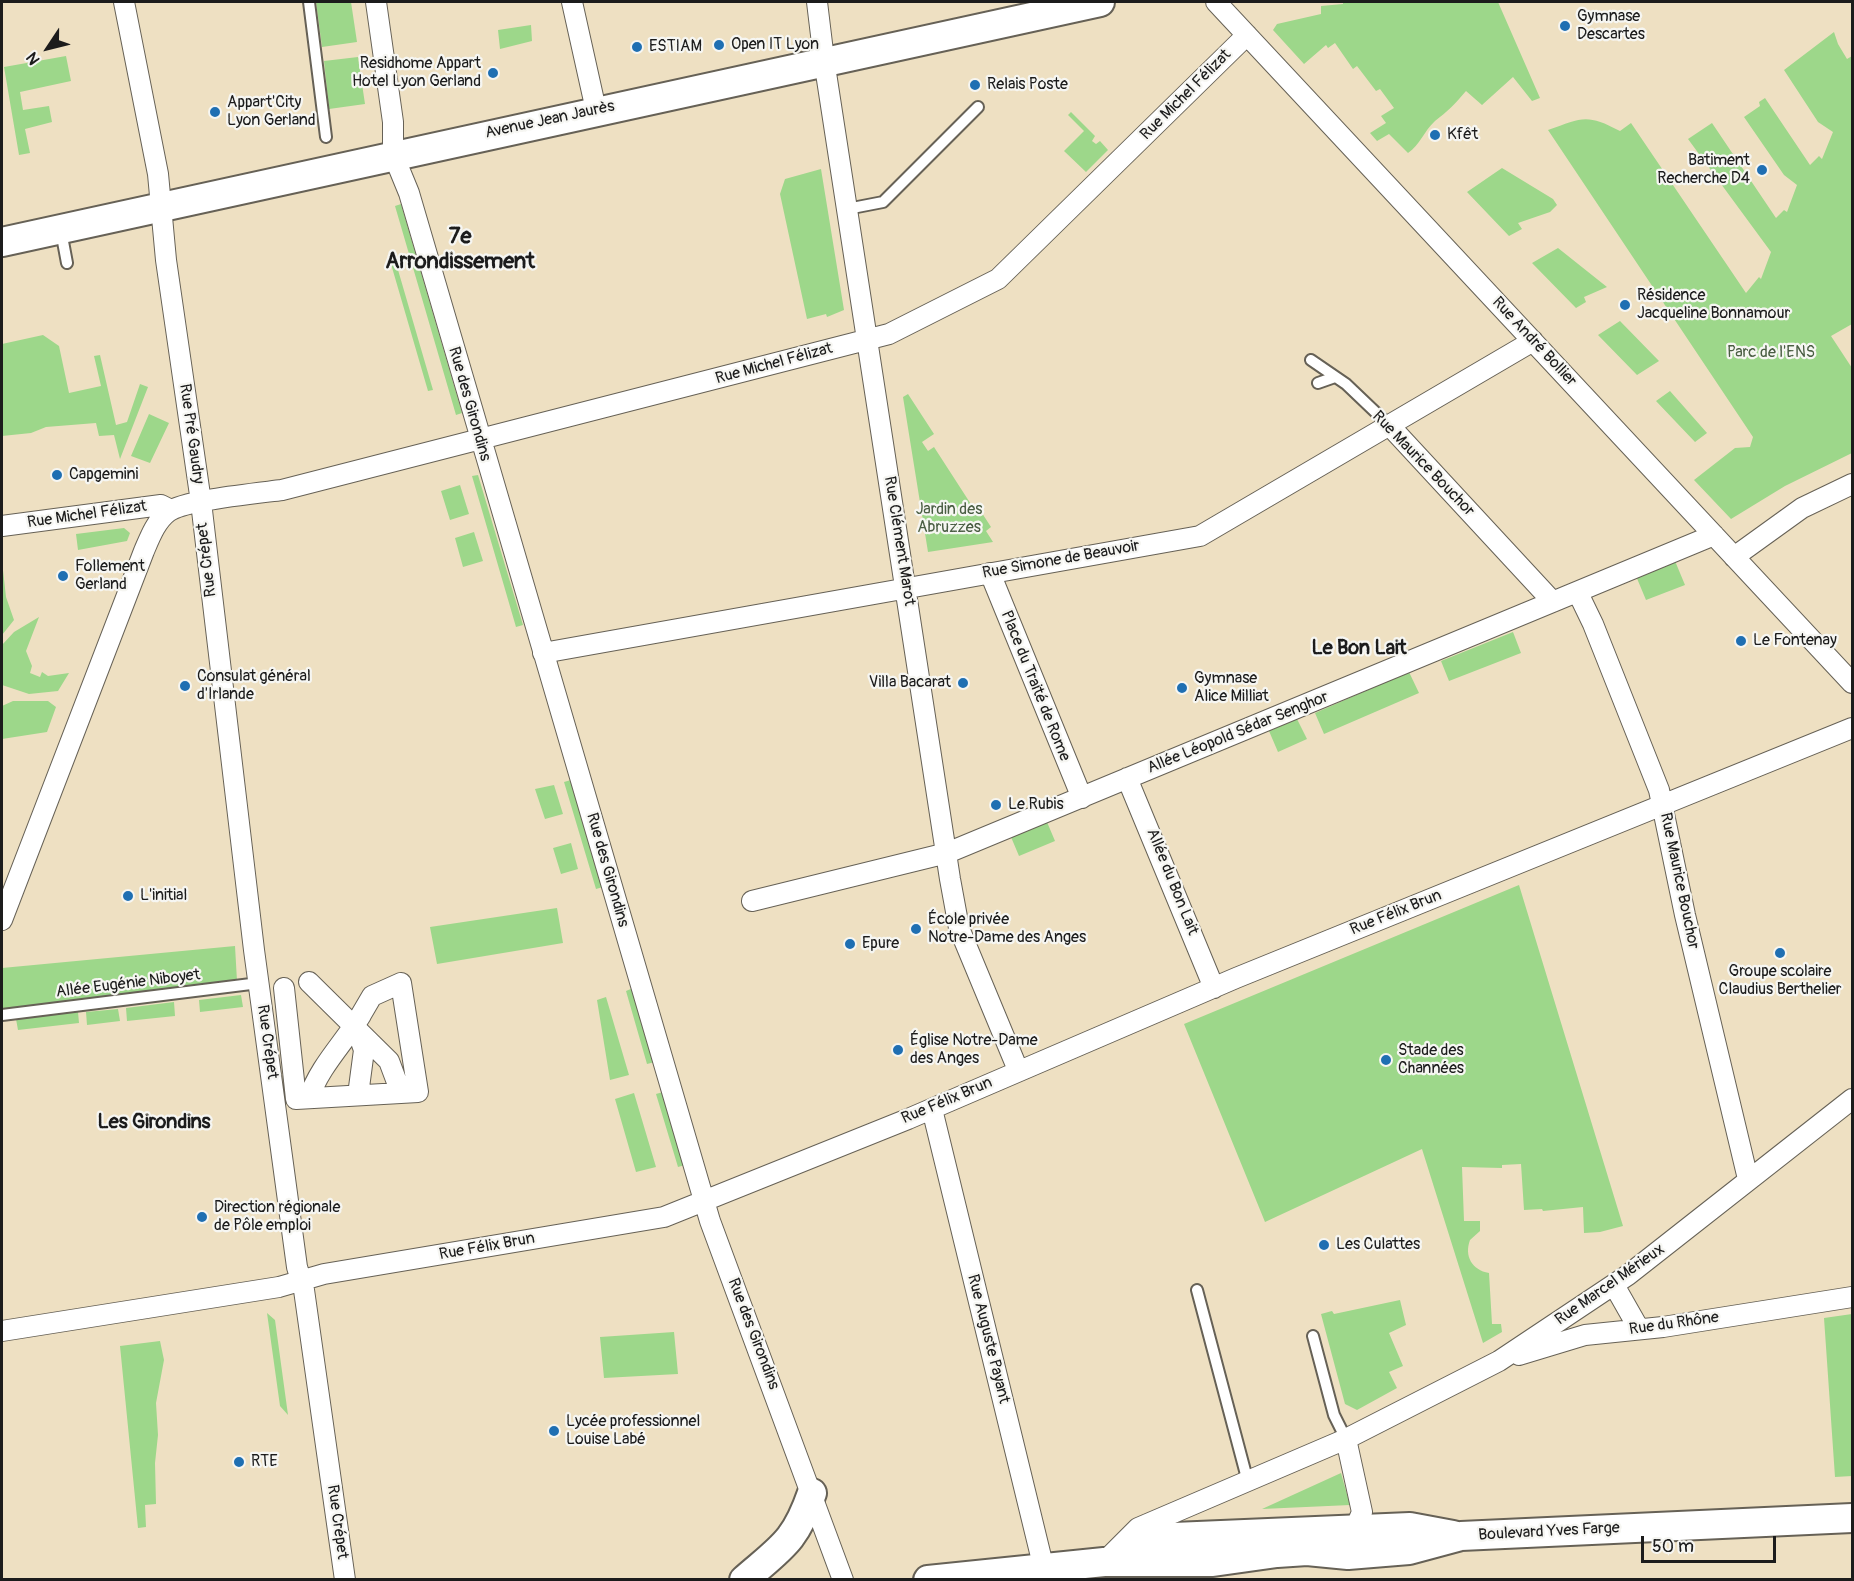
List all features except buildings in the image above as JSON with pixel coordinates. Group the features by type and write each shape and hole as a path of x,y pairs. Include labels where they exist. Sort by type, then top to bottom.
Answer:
{"street":[{"name":"Rue Pré Gaudry","path":"124,2 158,174 201,502 171,510"},
{"path":"376,2 393,122 393,154"},
{"path":"572,2 596,110"},
{"name":"Rue Clément Marot","path":"817,2 905,588 960,928 1018,1070"},
{"name":"Avenue Jean Jaurès","path":"2,242 393,154 1100,2"},
{"name":"Rue André Bollier","path":"1216,2 1852,683"},
{"name":"Rue Michel Félizat","path":"201,502 282,490 889,334 998,279 1247,35"},
{"name":"Rue des Girondins","path":"393,154 409,193 710,1221 843,1580"},
{"name":"Rue Simone de Beauvoir","path":"543,653 1200,536 1533,341"},
{"name":"Rue Maurice Bouchor","path":"1389,425 1554,602"},
{"path":"1734,557 1802,508 1852,484"},
{"name":"Rue Crépet","path":"201,502 259,983 297,1267 301,1279 345,1580"},
{"name":"Rue Michel Félizat","path":"2,526 160,505 171,510"},
{"path":"2,920 144,550 154,528 171,510"},
{"name":"Allée Léopold Sédar Senghor","path":"752,901 947,853 1714,535"},
{"name":"Place du Traité de Rome","path":"990,573 1082,798"},
{"name":"Rue Maurice Bouchor","path":"1578,593 1593,624 1650,765 1662,804 1685,915 1748,1179"},
{"name":"Rue Félix Brun","path":"2,1331 279,1287 301,1279 664,1217 932,1109 1018,1070 1214,988 1852,728"},
{"name":"Allée du Bon Lait","path":"1127,778 1214,988"},
{"path":"309,982 357,1021 389,1061 401,1093"},
{"path":"284,988 296,1099 418,1092 401,982 372,996 336,1053 316,1077 309,1098"},
{"path":"357,1021 364,1050 358,1095"},
{"name":"Rue Marcel Mérieux","path":"1104,1562 1138,1528 1347,1439 1499,1361 1614,1285 1852,1100"},
{"name":"Rue Auguste Payant","path":"932,1109 1044,1569"},
{"path":"1614,1285 1639,1329"},
{"name":"Rue du Rhône","path":"1499,1361 1585,1335 1852,1297"},
{"path":"1307,1551 1355,1529 1362,1512 1347,1439"},
{"path":"744,1580 790,1541 802,1522 812,1493"},
{"name":"Boulevard Yves Farge","path":"928,1580 986,1577 1104,1562 1213,1562 1307,1551 1348,1555 1409,1550 1461,1536 1852,1518"},
{"name":"Boulevard Yves Farge","path":"1104,1562 1174,1537 1410,1527 1461,1536"}],"lane":[{"path":"309,2 326,137"},
{"path":"847,209 883,202 978,107"},
{"path":"61,228 67,263"},
{"name":"Rue Maurice Bouchor","path":"1311,360 1335,377 1389,425"},
{"path":"1318,383 1335,377"},
{"name":"Allée Eugénie Niboyet","path":"2,1015 259,983"},
{"path":"1197,1290 1248,1482"},
{"path":"1313,1336 1334,1415 1347,1439"}],"green space":[{"path":"316,2 351,2 357,42 322,47"},
{"path":"1343,2 1498,2 1540,98 1532,101 1513,77 1482,105 1466,91 1431,125 1408,153 1389,134 1377,141 1370,133 1386,123 1381,116 1394,108 1380,89 1376,91 1357,66 1353,69 1335,43 1328,48 1326,45 1304,64 1273,30 1277,24 1321,14 1321,6 1343,4"},
{"path":"531,25 532,41 500,49 498,30"},
{"name":"Parc de l'ENS","path":"1834,32 1847,59 1852,56 1852,324 1831,336 1852,368 1852,453 1785,486 1731,519 1694,480 1735,448 1750,447 1753,437 1548,130 1584,119 1609,125 1620,131 1631,123 1746,293 1759,277 1761,279 1771,252 1688,139 1712,123 1776,218 1784,210 1787,212 1797,185 1784,175 1744,117 1760,106 1759,102 1765,98 1810,165 1819,156 1822,159 1833,132 1818,122 1784,70"},
{"path":"66,56 71,81 20,92 23,110 49,106 52,122 25,129 30,153 19,155 4,67"},
{"path":"358,57 365,104 329,109 324,61"},
{"path":"1071,112 1095,136 1092,141 1096,144 1100,141 1108,150 1086,172 1064,151 1084,131 1068,115"},
{"path":"1502,168 1553,199 1557,205 1550,212 1518,223 1522,229 1509,236 1467,192"},
{"path":"821,169 844,310 827,317 826,314 807,319 780,194 785,179"},
{"path":"401,204 462,413 456,415 395,206"},
{"path":"1558,248 1607,287 1584,297 1586,302 1576,308 1532,263"},
{"path":"396,263 433,390 428,391 391,264"},
{"path":"1620,321 1659,361 1637,375 1598,335"},
{"path":"43,335 59,346 69,393 101,386 94,356 100,355 116,425 127,422 140,384 148,387 120,459 114,435 99,436 96,423 46,427 31,433 2,436 2,344"},
{"path":"1670,391 1707,433 1695,442 1656,401"},
{"name":"Jardin des Abruzzes","path":"908,394 934,434 922,442 928,451 934,447 976,512 980,510 991,527 986,531 993,542 928,552 903,397"},
{"path":"149,414 169,423 150,463 131,456"},
{"path":"478,475 523,625 516,627 472,476"},
{"path":"460,485 469,514 450,520 441,491"},
{"path":"124,528 130,533 127,541 78,550 76,534"},
{"path":"474,532 483,561 463,567 455,538"},
{"path":"2,561 6,597 14,620 2,635"},
{"path":"1675,561 1685,585 1646,600 1636,576"},
{"path":"39,617 26,651 32,666 30,673 40,677 42,672 48,676 69,673 58,691 29,694 2,685 2,645 14,632"},
{"path":"1513,632 1521,653 1449,681 1441,661"},
{"path":"1409,672 1419,693 1324,734 1315,713"},
{"path":"13,701 48,701 56,707 47,732 2,739 2,706"},
{"path":"1297,719 1307,739 1278,752 1269,731"},
{"path":"571,780 603,887 596,889 564,782"},
{"path":"554,785 563,814 545,819 535,789"},
{"path":"1047,822 1055,841 1019,856 1011,837"},
{"path":"571,843 578,869 561,874 553,848"},
{"name":"Stade des Channées","path":"1519,885 1623,1226 1600,1232 1584,1233 1583,1207 1543,1211 1542,1209 1524,1210 1521,1164 1502,1165 1502,1168 1462,1167 1464,1221 1480,1221 1480,1231 1470,1240 1468,1246 1469,1257 1478,1269 1489,1273 1492,1324 1501,1324 1502,1332 1483,1343 1422,1149 1265,1222 1184,1024"},
{"path":"557,908 563,943 437,964 430,927"},
{"path":"235,946 237,981 2,1012 2,968"},
{"path":"633,988 655,1062 647,1064 626,991"},
{"path":"241,995 243,1007 200,1012 199,1000"},
{"path":"606,997 629,1075 610,1080 597,1000"},
{"path":"174,1002 175,1016 127,1021 126,1008"},
{"path":"118,1009 120,1021 87,1025 86,1012"},
{"path":"78,1012 79,1023 18,1030 16,1019"},
{"path":"663,1092 685,1165 678,1167 656,1094"},
{"path":"634,1093 656,1167 636,1172 615,1099"},
{"path":"1400,1300 1406,1325 1389,1333 1403,1366 1389,1372 1397,1388 1357,1410 1345,1404 1321,1314 1332,1311 1334,1314"},
{"path":"267,1313 275,1320 288,1415 280,1406"},
{"path":"1852,1314 1852,1476 1835,1477 1824,1318"},
{"path":"674,1332 678,1374 604,1378 600,1337"},
{"path":"160,1341 164,1360 156,1403 158,1435 155,1463 156,1504 145,1505 146,1527 138,1528 120,1346"},
{"path":"1341,1473 1350,1505 1262,1509"}],"place":[{"name":"Gymnase Descartes","path":"1565,26"},
{"name":"Open IT Lyon","path":"719,45"},
{"name":"ESTIAM","path":"637,47"},
{"name":"Residhome Appart Hotel Lyon Gerland","path":"493,73"},
{"name":"Relais Poste","path":"975,85"},
{"name":"Appart'City Lyon Gerland","path":"215,112"},
{"name":"Kfêt","path":"1435,135"},
{"name":"Batiment Recherche D4","path":"1762,170"},
{"name":"Résidence Jacqueline Bonnamour","path":"1625,305"},
{"name":"Capgemini","path":"57,475"},
{"name":"Follement Gerland","path":"63,576"},
{"name":"Le Fontenay","path":"1741,641"},
{"name":"Villa Bacarat","path":"963,683"},
{"name":"Consulat général d'Irlande","path":"185,686"},
{"name":"Gymnase Alice Milliat","path":"1182,688"},
{"name":"Le Rubis","path":"996,805"},
{"name":"L'initial","path":"128,896"},
{"name":"École privée Notre-Dame des Anges","path":"916,929"},
{"name":"Epure","path":"850,944"},
{"name":"Groupe scolaire Claudius Berthelier","path":"1780,953"},
{"name":"Église Notre-Dame des Anges","path":"898,1050"},
{"name":"Stade des Channées","path":"1386,1060"},
{"name":"Direction régionale de Pôle emploi","path":"202,1217"},
{"name":"Les Culattes","path":"1324,1245"},
{"name":"Lycée professionnel Louise Labé","path":"554,1431"},
{"name":"RTE","path":"239,1462"}],"district":[{"name":"7e Arrondissement","path":"460,250"},
{"name":"Le Bon Lait","path":"1359,649"},
{"name":"Les Girondins","path":"154,1123"}]}
